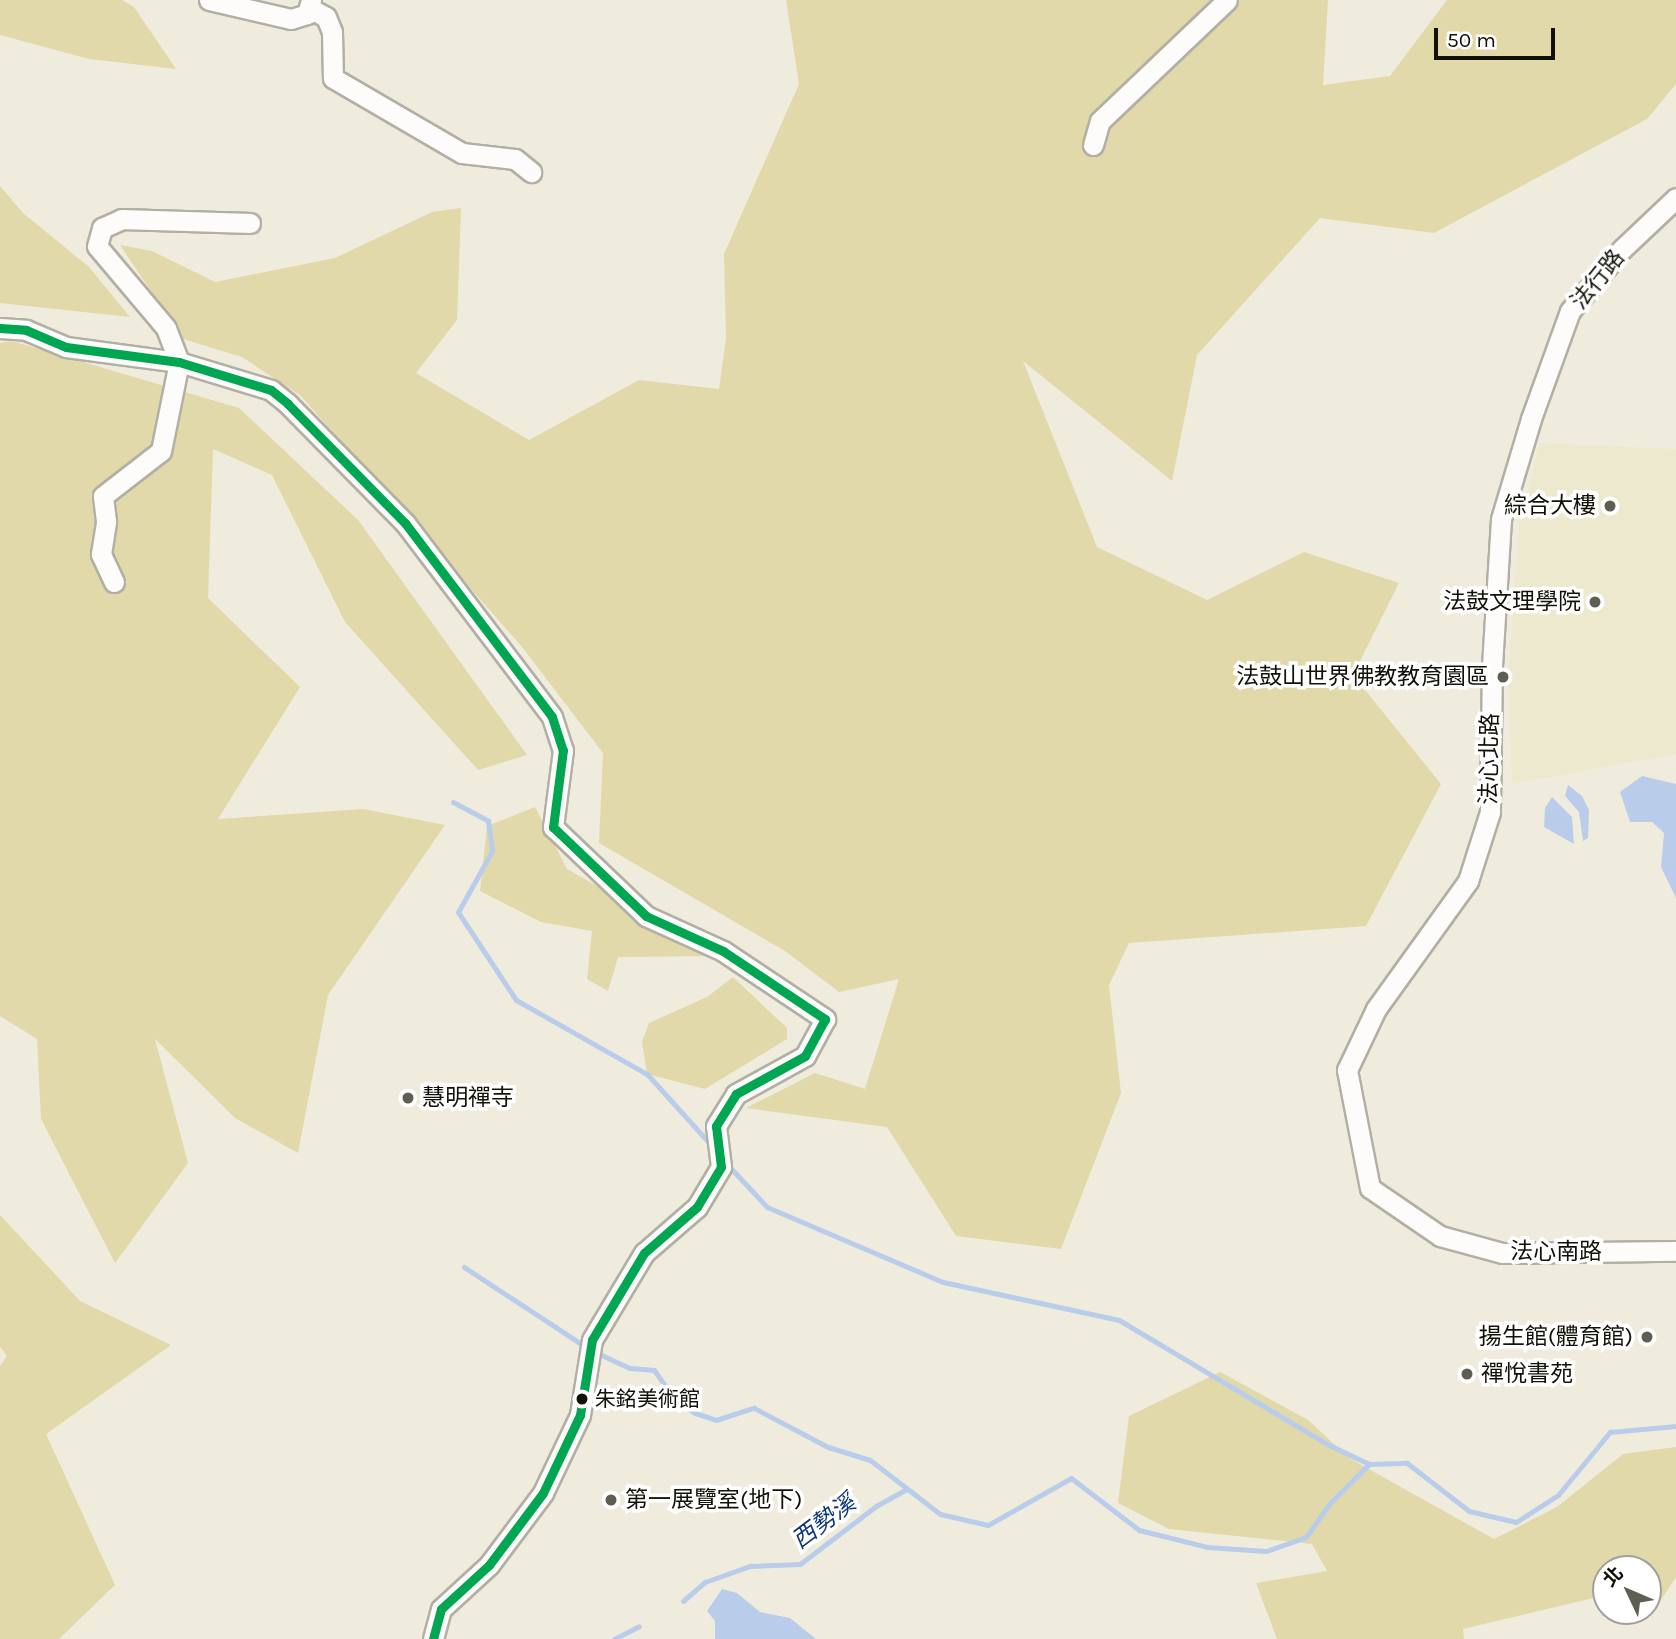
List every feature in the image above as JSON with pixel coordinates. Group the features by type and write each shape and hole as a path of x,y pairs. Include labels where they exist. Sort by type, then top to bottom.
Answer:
{"street":[{"path":"209,0 291,19 307,15 310,4 326,17 332,32 333,78 462,153 515,159 531,172"},
{"path":"1093,145 1100,121 1227,0"},
{"name":"法行路","path":"1531,419 1570,311 1622,249 1676,198"},
{"path":"114,582 101,554 106,520 103,496 161,451 179,362 166,328 97,246 102,228 122,219 250,223"},
{"path":"0,328 26,330 66,347 179,362 271,390 404,523 552,717 563,750 553,827 646,916 723,951 825,1019 805,1056 736,1094 722,1115 716,1126 721,1167 697,1207 644,1254 592,1340 580,1415 543,1493 489,1565 441,1609 433,1639"},
{"name":"法心北路","path":"1370,1188 1347,1070 1376,1009 1468,881 1490,812 1492,665 1501,519 1531,419"},
{"name":"法心南路","path":"1370,1188 1440,1236 1502,1253 1676,1251"}],"shaded area":[{"path":"0,0 122,0 134,7 176,69 89,59 0,35"},
{"path":"786,0 1328,0 1323,85 1390,76 1447,0 1676,0 1676,84 1647,119 1434,233 1320,218 1197,355 1172,481 1023,361 1097,547 1207,600 1304,552 1399,583 1353,675 1441,784 1366,926 1129,943 1109,985 1121,1093 1061,1249 956,1236 887,1127 746,1108 815,1073 865,1089 899,979 839,992 785,951 599,843 603,753 522,647 301,396 242,357 183,339 120,245 152,251 215,282 335,258 432,212 461,208 457,320 416,373 529,440 639,380 719,389 726,338 724,254 799,84"},
{"path":"0,186 23,213 89,267 130,317 0,303"},
{"path":"12,341 239,408 358,520 527,755 478,770 345,622 272,475 213,449 208,598 300,687 218,819 363,809 445,825 328,995 298,1153 235,1118 155,1039 188,1163 115,1263 41,1119 37,1039 0,1016 0,343"},
{"name":"法鼓文理學院","path":"1540,443 1676,449 1676,754 1512,784 1508,681 1519,522"},
{"path":"535,807 567,869 720,956 618,957 608,991 587,979 592,931 541,922 480,891 487,826"},
{"path":"733,977 787,1028 787,1039 705,1089 647,1074 642,1042 649,1023 707,997"},
{"path":"0,1215 80,1301 171,1345 46,1434 115,1585 59,1639 0,1639 0,1366 7,1356 0,1347"},
{"path":"1220,1372 1308,1420 1349,1458 1494,1539 1557,1507 1623,1454 1676,1447 1676,1577 1662,1599 1662,1555 1592,1555 1592,1598 1463,1629 1464,1639 1277,1639 1256,1583 1327,1571 1312,1544 1169,1529 1118,1503 1129,1416"}],"water":[{"path":"1642,776 1676,784 1676,898 1661,867 1664,833 1652,822 1630,822 1620,792"},
{"path":"1568,785 1582,796 1589,810 1588,838 1583,841 1579,812 1565,796"},
{"path":"1552,797 1572,817 1574,844 1544,827 1545,808"},
{"path":"722,1589 737,1593 760,1612 790,1618 816,1639 715,1639 715,1621 707,1611"}],"waterway":[{"path":"453,802 488,821 492,851 458,912 516,1000 647,1074 713,1147"},
{"path":"726,1163 767,1207 943,1282 1119,1320 1329,1445 1369,1464"},
{"path":"464,1267 586,1347"},
{"path":"595,1352 630,1368 654,1370 675,1400 695,1413 716,1420 754,1408 828,1447 870,1460 940,1514 988,1525 1071,1478 1139,1530 1207,1547 1266,1551 1306,1537 1330,1503 1369,1464 1407,1463 1469,1511 1516,1522 1558,1495 1610,1432 1676,1426"},
{"name":"西勢溪","path":"683,1601 705,1582 750,1566 800,1564 876,1506 907,1489"},
{"name":"西勢溪","path":"614,1639 639,1626"}],"transit line":[{"path":"0,328 26,330 66,347 179,362 271,390 288,404 405,523 552,717 563,750 553,827 646,916 723,951 825,1019 805,1056 736,1094 716,1126 721,1167 697,1207 644,1253 592,1340 580,1415 543,1493 489,1565 441,1609 433,1639"}],"place":[{"name":"綜合大樓","path":"1610,506"},
{"name":"法鼓文理學院","path":"1595,602"},
{"name":"法鼓山世界佛教教育園區","path":"1503,677"},
{"name":"慧明禪寺","path":"408,1098"},
{"name":"揚生館(體育館)","path":"1647,1337"},
{"name":"禪悅書苑","path":"1467,1374"},
{"name":"朱銘美術館","path":"582,1399"},
{"name":"第一展覽室(地下)","path":"611,1500"}]}
